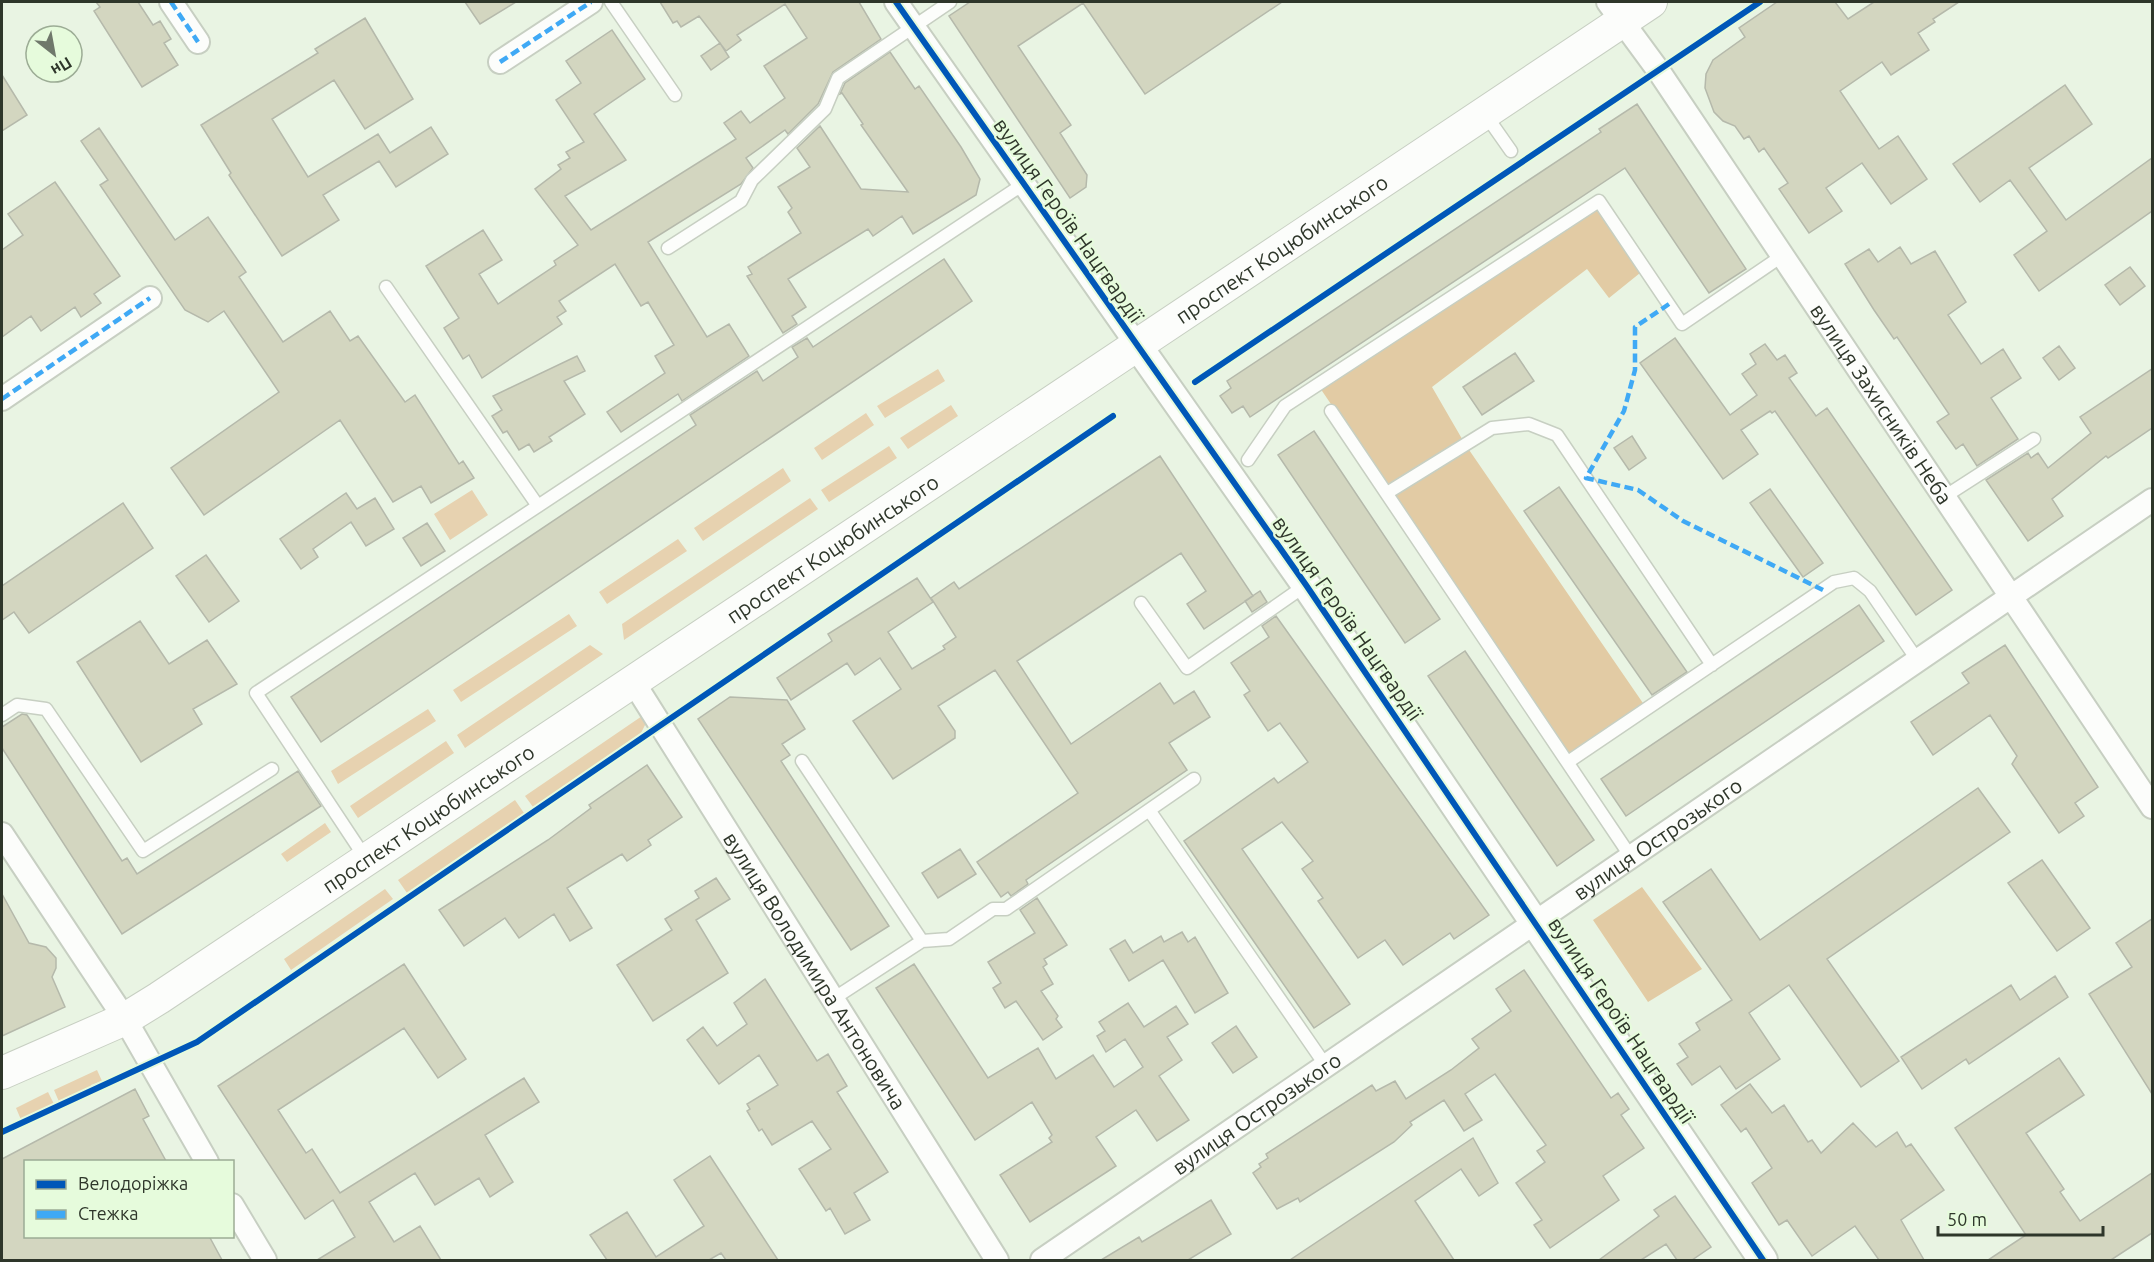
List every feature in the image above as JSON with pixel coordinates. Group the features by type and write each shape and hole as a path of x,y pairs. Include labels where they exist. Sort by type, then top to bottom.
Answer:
{"main road":[{"name":"проспект Коцюбинського","path":"2,1073 125,1019 368,862 1484,114 1615,11 1651,2"}],"street":[{"path":"171,2 198,42"},
{"path":"500,62 591,2"},
{"name":"вулиця Героїв Нацгвардії","path":"896,2 1306,585 1763,1260"},
{"name":"вулиця Захисників Неба","path":"1615,11 2152,807"},
{"path":"2,399 150,298"},
{"name":"вулиця Острозького","path":"1042,1260 2152,500"},
{"name":"вулиця Володимира Антоновича","path":"634,683 996,1260"},
{"path":"2,834 125,1019 206,1160"},
{"path":"234,1207 265,1260"}],"lane":[{"path":"611,2 675,95"},
{"path":"668,248 741,201 752,180 825,109 838,78 912,25 950,2"},
{"path":"1484,114 1511,151"},
{"path":"368,862 256,693 1025,183"},
{"path":"1248,460 1285,406 1599,201 1682,324 1782,256"},
{"path":"386,287 538,506"},
{"path":"1332,411 1631,857"},
{"path":"1387,493 1492,428 1528,424 1557,435 1712,665"},
{"path":"1944,497 2034,439"},
{"path":"1568,762 1834,582 1854,578 1870,591 1918,661"},
{"path":"1142,603 1186,668 1306,585"},
{"path":"2,714 16,705 46,709 143,851 272,769"},
{"path":"802,761 922,941"},
{"path":"832,999 922,941 949,939 993,909 1006,909 1194,779"},
{"path":"1149,810 1326,1066"}],"shaded area":[{"path":"1599,201 1645,269 1609,298 1587,269 1432,387 1465,444 1647,709 1572,759 1318,385"},
{"path":"938,369 945,381 885,418 877,406"},
{"path":"951,405 958,416 908,449 900,438"},
{"path":"866,413 874,425 822,460 814,448"},
{"path":"889,446 897,458 829,502 821,490"},
{"path":"783,468 791,481 703,541 694,528"},
{"path":"472,490 488,515 450,540 434,514"},
{"path":"810,498 818,509 624,640 622,624"},
{"path":"678,539 687,551 607,604 599,592"},
{"path":"569,614 577,626 461,702 453,690"},
{"path":"590,645 603,654 465,748 457,735"},
{"path":"428,709 436,721 338,784 331,771"},
{"path":"645,714 647,721 641,733 533,807 525,796"},
{"path":"446,741 454,753 358,818 350,806"},
{"path":"515,800 524,813 407,893 398,880"},
{"path":"325,823 331,832 287,862 281,854"},
{"path":"1642,887 1702,969 1648,1002 1593,920"},
{"path":"385,889 393,899 291,970 284,959"},
{"path":"97,1070 102,1081 91,1085 93,1089 60,1104 54,1090"},
{"path":"48,1092 55,1106 22,1122 16,1108"}],"building":[{"path":"96,2 138,2 153,25 160,21 171,39 164,43 178,65 142,87 94,11 100,7"},
{"path":"465,2 516,2 480,24"},
{"path":"660,2 859,2 881,39 833,72 818,104 788,134 785,130 746,158 753,168 741,184 648,242 707,337 729,324 749,356 682,401 678,394 621,432 607,412 665,373 655,356 674,345 648,302 641,306 615,264 559,301 566,311 557,317 562,324 482,378 469,355 463,359 444,328 459,318 426,266 483,230 502,260 479,274 498,304 556,265 554,261 578,245 535,189 561,169 558,165 570,158 566,152 584,142 556,100 581,83 566,61 612,30 645,79 594,114 626,160 565,196 591,230 736,139 724,123 741,111 750,123 785,98 764,66 807,38 785,4 737,35 741,40 726,51 699,16 681,27 677,21 673,23"},
{"path":"970,2 1282,2 1145,94 1083,3 1018,46 1071,125 1060,133 1087,175 1086,187 1070,198 949,16"},
{"path":"1777,2 1835,2 1848,19 1874,2 1959,2 1933,19 1935,22 1918,33 1929,50 1891,75 1882,62 1840,91 1879,149 1898,136 1927,179 1891,204 1862,163 1826,188 1842,211 1809,233 1779,189 1788,183 1764,148 1759,152 1749,136 1744,139 1735,126 1723,121 1714,112 1705,88 1706,74 1713,60 1745,37 1739,28"},
{"path":"365,18 413,99 365,129 334,80 272,119 308,177 378,134 390,153 431,127 448,154 396,187 379,161 323,195 339,220 282,256 229,175 231,173 201,125 318,53 315,49"},
{"path":"720,43 729,57 711,70 701,56"},
{"path":"890,52 915,89 919,86 961,147 980,179 976,195 913,234 902,216 873,236 868,229 788,279 806,307 792,316 797,324 783,333 747,276 752,274 748,267 801,233 788,212 792,208 778,187 810,167 797,148 820,126 861,189 908,192 861,125 863,124 842,93 840,94 845,83"},
{"path":"2,75 27,115 2,131"},
{"path":"2065,85 2092,124 2029,168 2066,220 2152,158 2152,211 2039,291 2014,255 2047,231 2010,180 1980,202 1953,164"},
{"path":"1637,104 1746,269 1709,293 1625,168 1250,417 1243,406 1232,413 1220,396 1231,388 1227,381 1601,132 1599,129"},
{"path":"99,128 175,240 208,217 246,272 239,277 283,342 330,311 350,341 358,336 405,402 415,395 459,464 463,461 474,478 431,503 421,486 393,502 340,420 204,515 171,468 279,392 224,311 208,322 185,310 100,185 108,180 81,141"},
{"path":"55,182 120,276 94,294 101,303 81,317 75,307 41,331 31,316 2,337 2,250 23,235 8,214"},
{"path":"1900,247 1911,264 1935,251 1966,302 1948,315 1981,364 2003,349 2021,378 1991,398 2018,439 1977,466 1963,444 1956,449 1937,422 1949,414 1897,337 1894,339 1845,264 1869,249 1878,262"},
{"path":"944,259 972,301 321,742 291,697 696,425 690,415 757,371 763,381 798,357 792,347 807,338 813,347"},
{"path":"2130,267 2145,286 2120,305 2105,285"},
{"path":"1675,338 1730,415 1757,395 1742,374 1756,364 1750,354 1765,344 1777,360 1785,355 1797,373 1789,378 1816,416 1827,408 1952,590 1916,615 1775,411 1772,413 1770,411 1741,430 1758,454 1723,479 1640,363"},
{"path":"2059,346 2075,368 2059,380 2043,358"},
{"path":"1515,353 1534,381 1482,415 1463,387"},
{"path":"577,356 585,371 564,381 585,414 549,437 552,441 534,452 529,444 519,450 507,431 503,433 492,416 502,410 493,396"},
{"path":"2152,369 2152,428 2108,458 2106,456 2052,499 2063,516 2028,541 1986,480 2028,453 2031,458 2038,453 2048,468 2091,433 2080,417"},
{"path":"1314,431 1440,619 1405,643 1278,455"},
{"path":"1632,436 1646,458 1629,470 1614,448"},
{"path":"1160,456 1253,596 1204,629 1187,604 1206,591 1181,553 1017,661 1071,744 1160,683 1174,704 1194,691 1210,717 1169,743 1187,770 1026,880 1028,884 1011,896 1008,892 1001,897 977,862 1078,793 995,670 938,706 955,731 955,738 893,779 853,721 901,689 880,658 855,675 847,663 791,700 777,678 832,641 828,634 917,578 933,602 888,632 912,669 945,649 943,646 956,637 931,598 954,582 959,589"},
{"path":"1559,487 1687,672 1652,695 1524,511"},
{"path":"1770,489 1823,563 1803,577 1750,503"},
{"path":"346,493 357,509 375,498 394,529 366,546 351,522 313,549 318,557 301,569 280,539"},
{"path":"123,503 153,548 29,633 14,612 2,620 2,586"},
{"path":"427,523 445,551 421,566 403,538"},
{"path":"206,555 239,601 209,622 176,576"},
{"path":"1260,591 1267,602 1252,612 1245,601"},
{"path":"1859,605 1884,641 1626,816 1601,779"},
{"path":"1276,616 1489,915 1454,939 1450,933 1403,965 1385,940 1358,958 1318,901 1323,898 1302,869 1313,861 1282,822 1242,849 1350,1004 1314,1028 1184,841 1274,778 1278,783 1308,762 1280,723 1268,731 1244,695 1250,691 1231,663 1269,637 1262,626"},
{"path":"140,621 169,664 207,640 237,684 193,709 202,724 141,762 77,662"},
{"path":"2005,645 2098,787 2075,803 2084,816 2059,833 2012,764 2017,756 1990,715 1933,755 1911,722 1969,683 1962,673"},
{"path":"1465,651 1594,840 1557,866 1428,676"},
{"path":"730,697 787,700 805,729 782,744 790,755 781,761 889,926 851,950 698,719"},
{"path":"22,714 27,715 122,861 127,858 137,874 298,771 321,806 122,934 2,748 2,727"},
{"path":"647,765 682,817 648,840 651,845 627,861 622,854 567,888 592,928 570,941 554,914 519,938 505,918 464,946 439,910 548,840 591,808 589,805"},
{"path":"1978,788 2010,832 1827,959 1899,1061 1861,1087 1789,985 1749,1013 1780,1059 1736,1089 1720,1066 1692,1085 1677,1064 1688,1057 1679,1044 1700,1030 1696,1023 1732,1000 1663,902 1711,869 1760,940"},
{"path":"960,849 976,874 938,898 922,873"},
{"path":"2042,860 2090,928 2057,951 2008,883"},
{"path":"716,878 730,899 696,920 728,973 653,1021 617,965 672,930 665,919 699,898 695,891"},
{"path":"2,894 29,943 46,947 56,958 56,968 52,977 65,1007 2,1036"},
{"path":"1037,898 1067,945 1044,959 1047,964 1043,967 1053,984 1041,991 1058,1016 1056,1019 1062,1027 1043,1040 1016,1001 1005,1008 993,988 1001,983 988,962 1035,933 1020,910"},
{"path":"2152,919 2152,1094 2089,994 2132,967 2116,943"},
{"path":"1182,932 1188,942 1195,937 1228,993 1195,1013 1163,960 1129,981 1110,949 1125,940 1133,953 1161,936 1164,942"},
{"path":"404,964 466,1059 438,1078 404,1028 278,1110 306,1153 312,1149 340,1193 524,1078 539,1102 485,1135 513,1182 490,1197 479,1178 435,1205 415,1173 369,1202 394,1242 420,1226 441,1260 317,1260 355,1237 333,1200 305,1219 218,1086"},
{"path":"914,964 988,1078 1038,1048 1056,1079 1093,1055 1114,1087 1143,1067 1125,1039 1106,1052 1097,1036 1105,1031 1099,1022 1128,1003 1144,1027 1176,1006 1188,1024 1167,1037 1182,1060 1159,1076 1189,1120 1157,1141 1136,1110 1096,1137 1116,1166 1030,1222 1000,1175 1052,1142 1049,1138 1052,1135 1032,1102 975,1140 876,988"},
{"path":"1524,970 1611,1098 1618,1093 1629,1109 1621,1115 1644,1148 1603,1176 1619,1200 1550,1248 1534,1225 1542,1220 1516,1183 1545,1162 1537,1151 1546,1145 1495,1074 1465,1094 1482,1120 1464,1131 1444,1100 1410,1122 1412,1125 1394,1142 1300,1202 1298,1198 1277,1209 1253,1173 1261,1167 1259,1164 1268,1158 1266,1154 1372,1085 1376,1091 1395,1081 1406,1099 1451,1070 1479,1048 1472,1039 1511,1011 1496,989"},
{"path":"2055,976 2068,997 1969,1064 1966,1059 1922,1089 1901,1057 2011,985 2020,1000"},
{"path":"765,979 817,1061 828,1054 847,1086 837,1092 888,1172 854,1193 870,1220 845,1234 830,1208 826,1211 799,1169 831,1149 812,1121 772,1145 762,1129 759,1131 747,1111 750,1109 747,1104 778,1085 759,1055 719,1084 687,1040 703,1027 717,1046 747,1024 734,1003"},
{"path":"1236,1026 1257,1057 1233,1073 1212,1043"},
{"path":"2059,1058 2084,1095 2026,1133 2064,1189 2060,1192 2080,1221 2152,1173 2152,1233 2111,1260 1988,1260 2026,1235 1955,1128"},
{"path":"1750,1084 1772,1113 1784,1105 1808,1142 1812,1140 1821,1153 1853,1123 1876,1147 1897,1132 1906,1147 1911,1144 1944,1190 1901,1220 1924,1260 1879,1260 1855,1226 1812,1256 1787,1220 1779,1225 1752,1183 1772,1168 1746,1128 1741,1132 1721,1105"},
{"path":"135,1089 149,1116 143,1119 165,1160 24,1160 24,1238 210,1238 222,1260 2,1260 2,1159"},
{"path":"1473,1138 1498,1183 1479,1196 1461,1169 1415,1201 1454,1260 1290,1260"},
{"path":"710,1156 778,1260 726,1260 721,1253 709,1260 607,1260 590,1235 627,1212 656,1257 704,1226 674,1180"},
{"path":"1675,1196 1711,1247 1692,1260 1677,1260 1666,1244 1641,1260 1599,1260 1659,1216 1654,1210"},
{"path":"1211,1200 1231,1234 1188,1260 1101,1260 1139,1237 1142,1242"}],"marked path":[{"path":"171,2 198,42"},
{"path":"500,62 591,2"},
{"path":"2,399 150,298"},
{"path":"1669,304 1635,327 1635,370 1624,411 1586,478 1638,490 1683,521 1823,590"}],"cycle path":[{"path":"896,2 1306,585 1763,1260"},
{"path":"1195,382 1760,2"},
{"path":"2,1132 197,1042 1113,416"}]}
